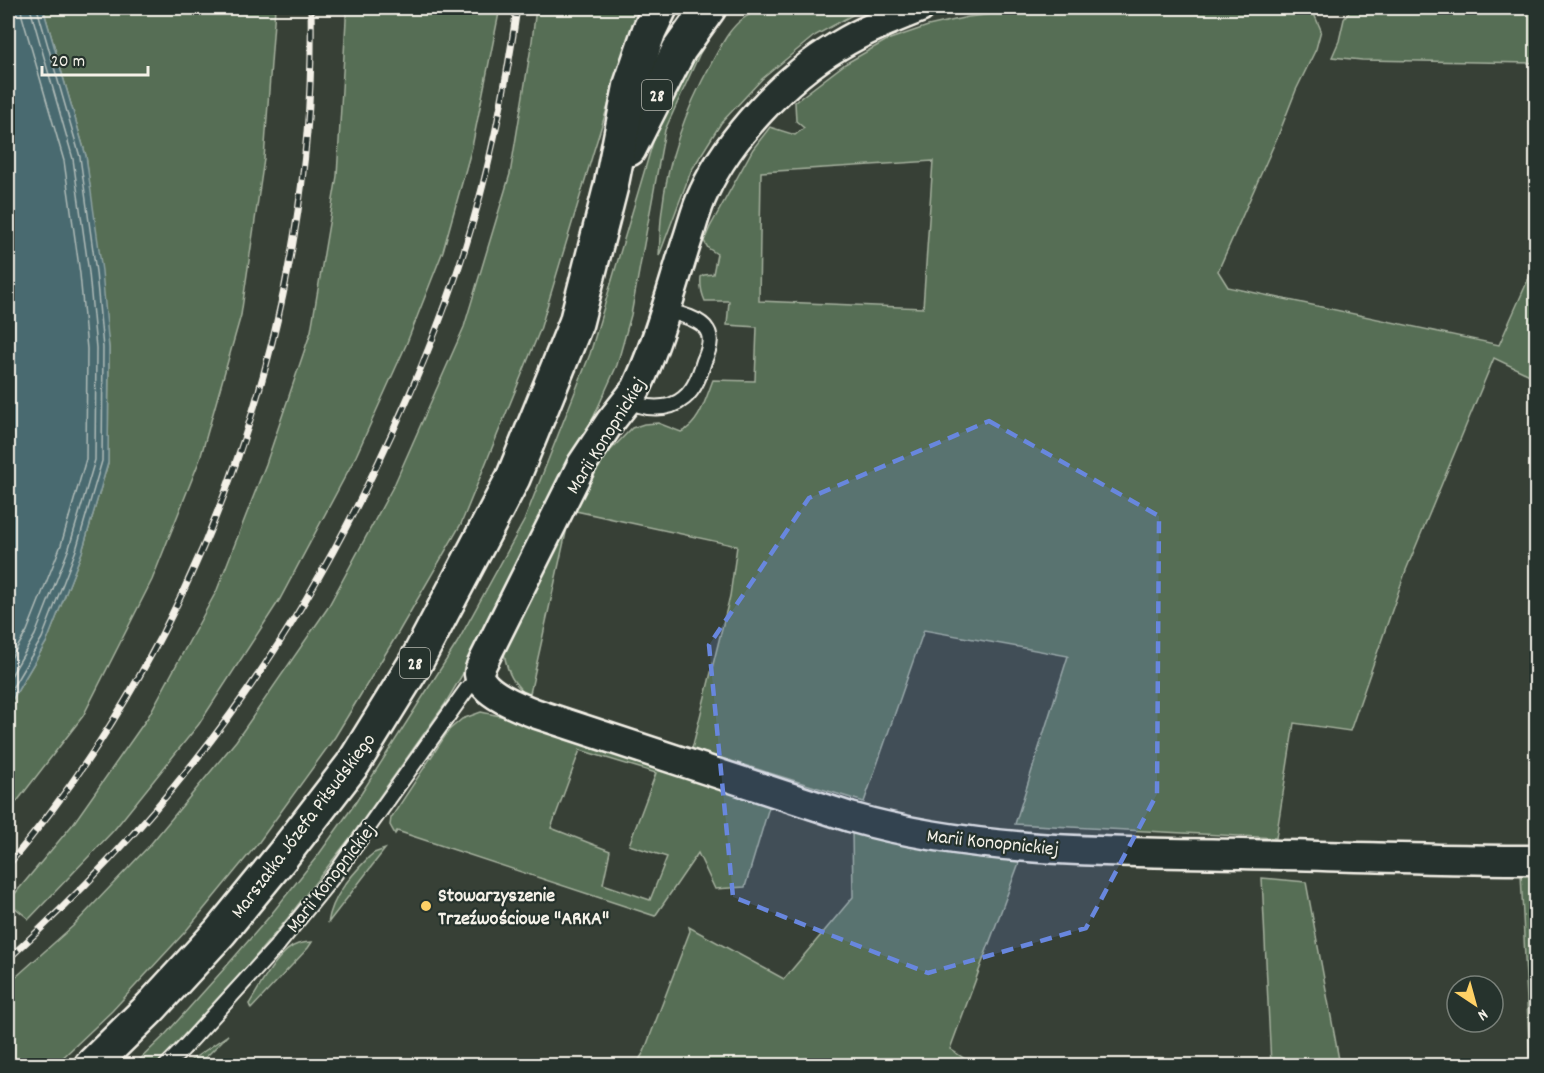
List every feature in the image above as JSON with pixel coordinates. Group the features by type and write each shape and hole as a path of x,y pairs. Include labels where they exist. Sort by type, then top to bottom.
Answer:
{"main road":[{"name":"Marszałka Józefa Piłsudskiego","path":"91,1065 197,958 284,855 353,764 416,662 513,478 576,323 611,186 631,84 649,31 660,8"},
{"name":"Marszałka Józefa Piłsudskiego","path":"611,186 679,50 709,8"}],"street":[{"name":"Marii Konopnickiej","path":"920,8 837,46 797,75 748,124 722,159 697,209 647,365 636,389 610,422 582,464 484,660 479,671 482,683 488,690 537,714 850,817 917,834 996,845 1129,853 1536,860"}],"lane":[{"path":"627,399 641,406 665,406 684,399 698,377 710,342 707,330 696,321 665,310"},
{"name":"Marii Konopnickiej","path":"166,1065 276,947 335,874 467,689 480,678"}],"highlighted area":[{"path":"989,421 1159,516 1157,794 1086,928 928,973 733,897 709,645 809,498"}],"green space":[{"path":"43,8 275,8 264,159 241,315 200,459 152,580 83,716 8,813 8,707 47,641 82,552 108,463 109,348 86,156"},
{"path":"346,8 500,8 472,147 443,251 406,345 356,456 280,599 199,724 114,830 29,919 8,902 73,824 148,717 217,590 266,464 311,331 337,176"},
{"path":"536,8 642,8 626,49 594,150 540,330 461,524 335,737 259,842 185,932 112,1011 55,1065 8,1065 8,984 73,926 149,846 236,741 327,609 395,483 464,327 510,174"},
{"path":"723,8 732,8 727,11 700,53 665,130 631,315 617,365 491,626 445,704 353,834 287,919 161,1060 155,1065 133,1066 163,1037 224,969 319,854 354,805 457,643 524,521 590,354 653,142 676,89 701,41"},
{"path":"770,8 865,8 814,36 762,79 721,123 691,171 659,256 661,216 669,171 694,97 722,44 734,27 750,14"},
{"path":"1306,8 1314,14 1321,30 1316,49 1218,271 1228,287 1499,345 1536,262 1536,378 1494,358 1406,570 1350,731 1294,723 1276,838 1015,824 1068,656 924,630 864,802 692,749 730,596 737,546 571,510 606,455 632,428 658,423 681,432 698,417 713,380 755,381 757,327 727,325 729,301 705,301 701,289 701,277 713,274 717,254 708,248 704,241 753,149 770,127 795,135 804,128 796,121 795,102 845,64 887,40 928,26 968,17 1010,12","holes":["933,161 923,308 759,301 761,172"]},
{"path":"1352,8 1536,8 1536,63 1362,60 1332,57 1339,41 1344,19"},
{"path":"571,510 529,698 512,678 504,653"},
{"path":"481,712 519,720 759,799 769,807 745,887 715,889 698,853 655,916 397,831 395,834 390,825 391,818 449,730 462,719","holes":["580,750 656,773 629,845 667,857 650,900 603,884 610,851 551,828"]},
{"path":"852,831 1020,860 950,1049 974,1065 635,1066 644,1052 690,931 689,927 784,979 853,897"},
{"path":"385,849 328,923 338,895 349,879 369,857"},
{"path":"1521,873 1536,874 1536,1065 1530,1065"},
{"path":"1262,878 1306,882 1340,1065 1271,1065"},
{"path":"312,942 251,1009 249,1004 283,954 298,944"},
{"path":"228,1035 198,1065 184,1065"}],"water":[{"path":"8,8 43,8 86,156 102,271 109,348 108,463 82,552 47,641 8,707"}],"railway":[{"path":"8,865 78,774 139,676 192,572 236,464 270,351 294,237 308,122 311,8"},
{"path":"8,959 105,864 194,762 264,667 306,600 344,531 405,404 432,341 455,277 475,216 490,157 508,68 517,8"}],"place":[{"name":"Stowarzyszenie Trzeźwościowe \"ARKA\"","path":"426,906"}]}
